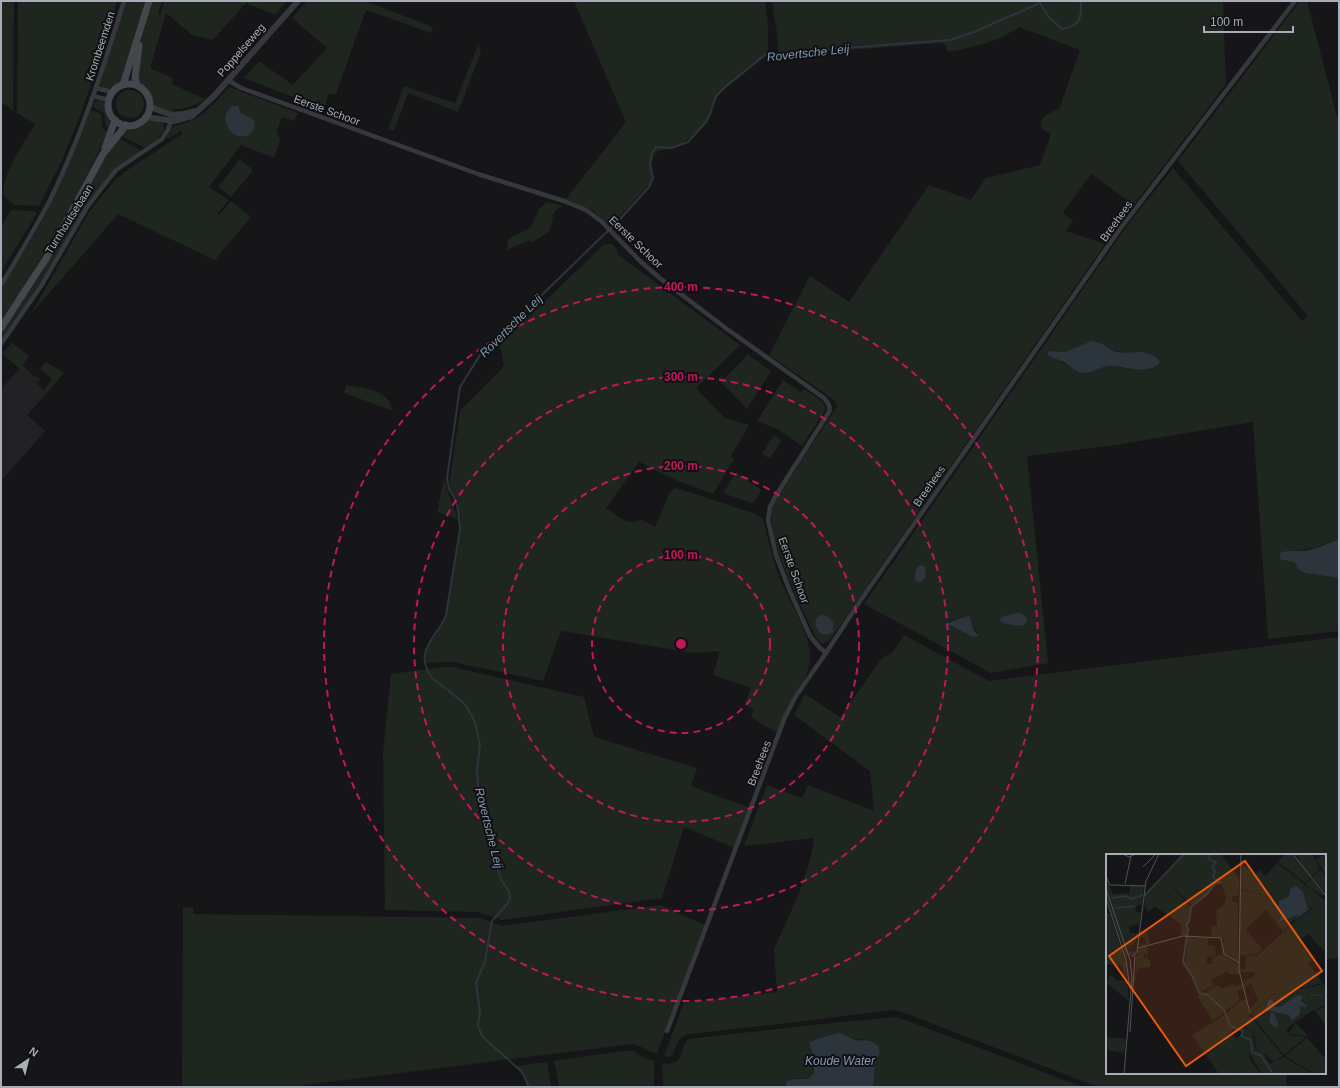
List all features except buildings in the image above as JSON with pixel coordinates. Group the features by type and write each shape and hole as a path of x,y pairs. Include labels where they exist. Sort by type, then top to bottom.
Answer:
{"main road":[{"path":"123,85 149,1"},
{"path":"137,85 135,78 135,65 142,25"},
{"path":"130,84 137,85 147,94 150,107 145,117 137,124 126,125 115,120 109,110 109,100 112,92 117,87 130,84"},
{"name":"Turnhoutsebaan","path":"1,328 47,257 103,154 115,120"},
{"name":"Turnhoutsebaan","path":"103,154 126,125"}],"street":[{"name":"Krombeemden","path":"93,96 124,1"},
{"name":"Poppelseweg","path":"145,117 171,121 187,119 192,116 228,80 298,1"},
{"name":"Breehees","path":"667,1031 785,717 796,696 826,654 858,604 1120,229 1295,1"},
{"name":"Eerste Schoor","path":"228,80 241,88 423,155 492,179 575,204 594,215 641,262 661,279 727,329 824,398 830,408 829,412 775,497 770,506 768,520 776,555 789,589 810,636 826,654"},
{"path":"96,88 112,92"},
{"path":"1,284 20,254 50,200 77,139 93,96 109,100"},
{"path":"150,107 172,115 198,111"},
{"name":"Turnhoutsebaan","path":"1,344 41,286 89,205 108,179 119,168 162,138 168,130 171,121"}],"shaded area":[{"path":"1,1 14,1 13,110 1,103"},
{"path":"18,1 117,1 82,111 63,156 39,206 15,205 3,195 6,177 10,167 35,124 16,112"},
{"path":"126,1 145,1 120,84 109,89 101,88 100,82"},
{"path":"152,1 162,1 158,14 160,15 164,1 287,1 275,15 246,3 213,40 192,35 166,13 150,68 173,78 172,84 205,99 191,107 175,109 172,113 156,107 153,104 151,95 146,88 138,82 139,53"},
{"path":"307,1 365,1 433,27 431,33 366,10 336,94 334,95 329,93 324,109 244,78 259,61 293,85 327,48 292,18"},
{"path":"574,1 765,1 768,25 768,56 763,58 718,96 713,104 708,121 699,131 679,146 659,151 655,154 652,162 651,182 621,215 609,225 593,211 566,199 626,122"},
{"path":"772,1 1223,1 1226,84 1134,205 1091,174 1063,213 1073,221 1066,231 1105,244 829,641 822,644 817,640 814,634 793,589 779,553 774,536 772,506 837,406 830,397 769,355 810,276 849,302 929,185 971,200 986,178 1040,165 1051,134 1042,129 1041,121 1045,116 1059,109 1080,50 1019,27 994,40 976,46 948,52 944,43 778,55 777,33"},
{"path":"1300,1 1307,1 1339,124 1339,539 1314,548 1288,551 1283,561 1294,562 1297,568 1304,573 1339,578 1339,631 1268,639 1253,422 1116,445 1027,456 1048,663 991,673 864,604 1126,227 1173,168 1302,321 1308,316 1178,161","holes":["1091,341 1097,341 1112,350 1120,352 1143,352 1159,360 1159,364 1142,369 1107,366 1100,367 1090,373 1084,373 1078,372 1057,359 1052,351 1065,352","967,616 977,633 972,637 954,627 947,626 945,623"]},
{"path":"478,45 481,52 458,112 408,93 394,131 388,129 404,86 455,103"},
{"path":"229,87 298,113 294,121 282,117 277,130 280,140 274,158 241,145 209,187 229,200 217,214 219,215 231,201 251,217 215,260 118,214 31,314 89,212 114,181 126,171 182,134 181,131 168,139 167,137 173,126 199,117 213,105"},
{"path":"130,90 136,91 140,94 143,98 143,110 140,114 136,117 130,118 124,117 120,114 117,110 116,104 117,98 120,94 124,91"},
{"path":"98,100 108,108 110,116 109,129 106,126 104,113 93,107 94,103"},
{"path":"91,110 101,114 103,128 108,132 58,229 1,322 1,288 39,226 69,164"},
{"path":"149,120 162,123 164,130 155,141 145,148 120,135 128,127 137,126"},
{"path":"118,138 139,149 139,152 116,167 95,192 27,303 1,341 1,334 41,274 98,169"},
{"path":"240,159 253,170 231,197 218,187"},
{"path":"548,202 563,206 555,211 551,228 548,232 532,243 530,240 507,250 508,240 530,227 541,207"},
{"path":"11,210 34,211 37,213 1,272 1,227"},
{"path":"612,244 617,249 617,254 740,345 696,388 725,418 749,425 731,456 734,459 713,494 678,481 639,462 606,508 625,521 631,522 642,520 655,527 669,494 674,488 753,513 763,519 778,573 804,629 810,658 809,668 798,697 779,734 751,717 754,710 745,704 751,688 713,675 720,651 693,653 561,631 543,681 453,662 426,663 427,648 429,643 446,615 461,519 457,499 449,486 460,411 504,366 500,345 603,245"},
{"path":"12,343 28,355 29,357 22,365 35,377 36,376 40,379 37,383 2,354"},
{"path":"747,354 771,371 747,409 718,379 721,376 724,379 746,357"},
{"path":"46,362 64,373 47,393 44,390 52,379 40,369"},
{"path":"20,368 47,393 27,415 45,431 1,481 1,389"},
{"path":"783,380 801,392 804,389 814,395 823,403 826,409 802,446 777,429 757,421"},
{"path":"346,385 368,389 381,394 390,403 393,411 344,393"},
{"path":"774,435 782,440 770,459 762,454"},
{"path":"736,472 761,490 754,502 751,503 723,493"},
{"path":"444,478 447,489 458,519 437,512"},
{"path":"904,635 989,681 1339,637 1339,958 1326,959 1326,854 1106,854 1106,1074 1286,1074 1287,1087 1098,1087 902,1012 891,1010 689,1034 680,1039 672,1055 669,1057 664,1056 684,1003 777,992 774,949 799,894 810,860 814,838 744,846 767,785 802,798 808,785 874,811 870,771 794,715 805,694 840,717 882,658 893,652"},
{"path":"452,667 584,697 594,737 697,768 691,786 750,808 735,848 684,827 662,898 502,920 478,912 385,910 383,753 391,674"},
{"path":"661,905 705,925 657,1054 632,1044 290,1087 182,1087 183,907 193,908 193,914 481,918 501,926"},
{"path":"897,1017 1083,1087 873,1087 876,1065 879,1056 875,1043 868,1040 854,1039 842,1034 833,1034 810,1042 814,1062 814,1072 808,1079 793,1081 786,1087 663,1087 662,1063 669,1064 678,1061 685,1044 689,1039"},
{"path":"623,1051 634,1051 644,1058 654,1061 654,1087 559,1087 554,1061"},
{"path":"547,1062 551,1087 529,1087 524,1076 515,1066"}],"water":[{"path":"231,106 238,106 241,113 255,121 254,129 250,134 239,136 228,128 226,114"},
{"path":"1091,341 1101,343 1114,351 1148,353 1159,360 1159,364 1148,369 1106,366 1083,373 1075,370 1064,362 1049,356 1048,354 1048,352 1052,351 1065,352"},
{"path":"1339,539 1339,578 1304,573 1297,568 1295,563 1280,559 1280,553 1309,550"},
{"path":"921,565 926,567 925,577 922,582 917,582 915,581 915,574 917,567"},
{"path":"1018,613 1027,618 1027,622 1025,624 1016,626 1000,621 1001,617"},
{"path":"820,615 826,616 833,622 833,632 827,635 822,634 818,630 816,620"},
{"path":"967,616 970,617 973,628 978,636 972,637 954,627 945,624"},
{"name":"Koude Water","path":"838,1033 857,1040 868,1040 878,1046 880,1053 875,1065 873,1087 786,1087 787,1081 808,1079 814,1073 813,1055 809,1042"}],"waterway":[{"name":"Rovertsche Leij","path":"529,1087 521,1071 486,1040 481,1034 478,1025 480,1012 476,983 485,961 492,921 508,903 510,898 509,892 502,881 496,865 478,786 477,770 480,745 475,722 463,702 432,678 427,668 425,659 428,644 446,615 460,529 458,508 449,489 447,478 460,387 480,355 621,218 649,187 653,178 650,163 652,153 656,147 671,148 688,142 706,122 716,96 766,54 950,40 974,32 1040,3 1048,16 1062,29 1072,26 1080,18 1081,3 1079,1"}]}
